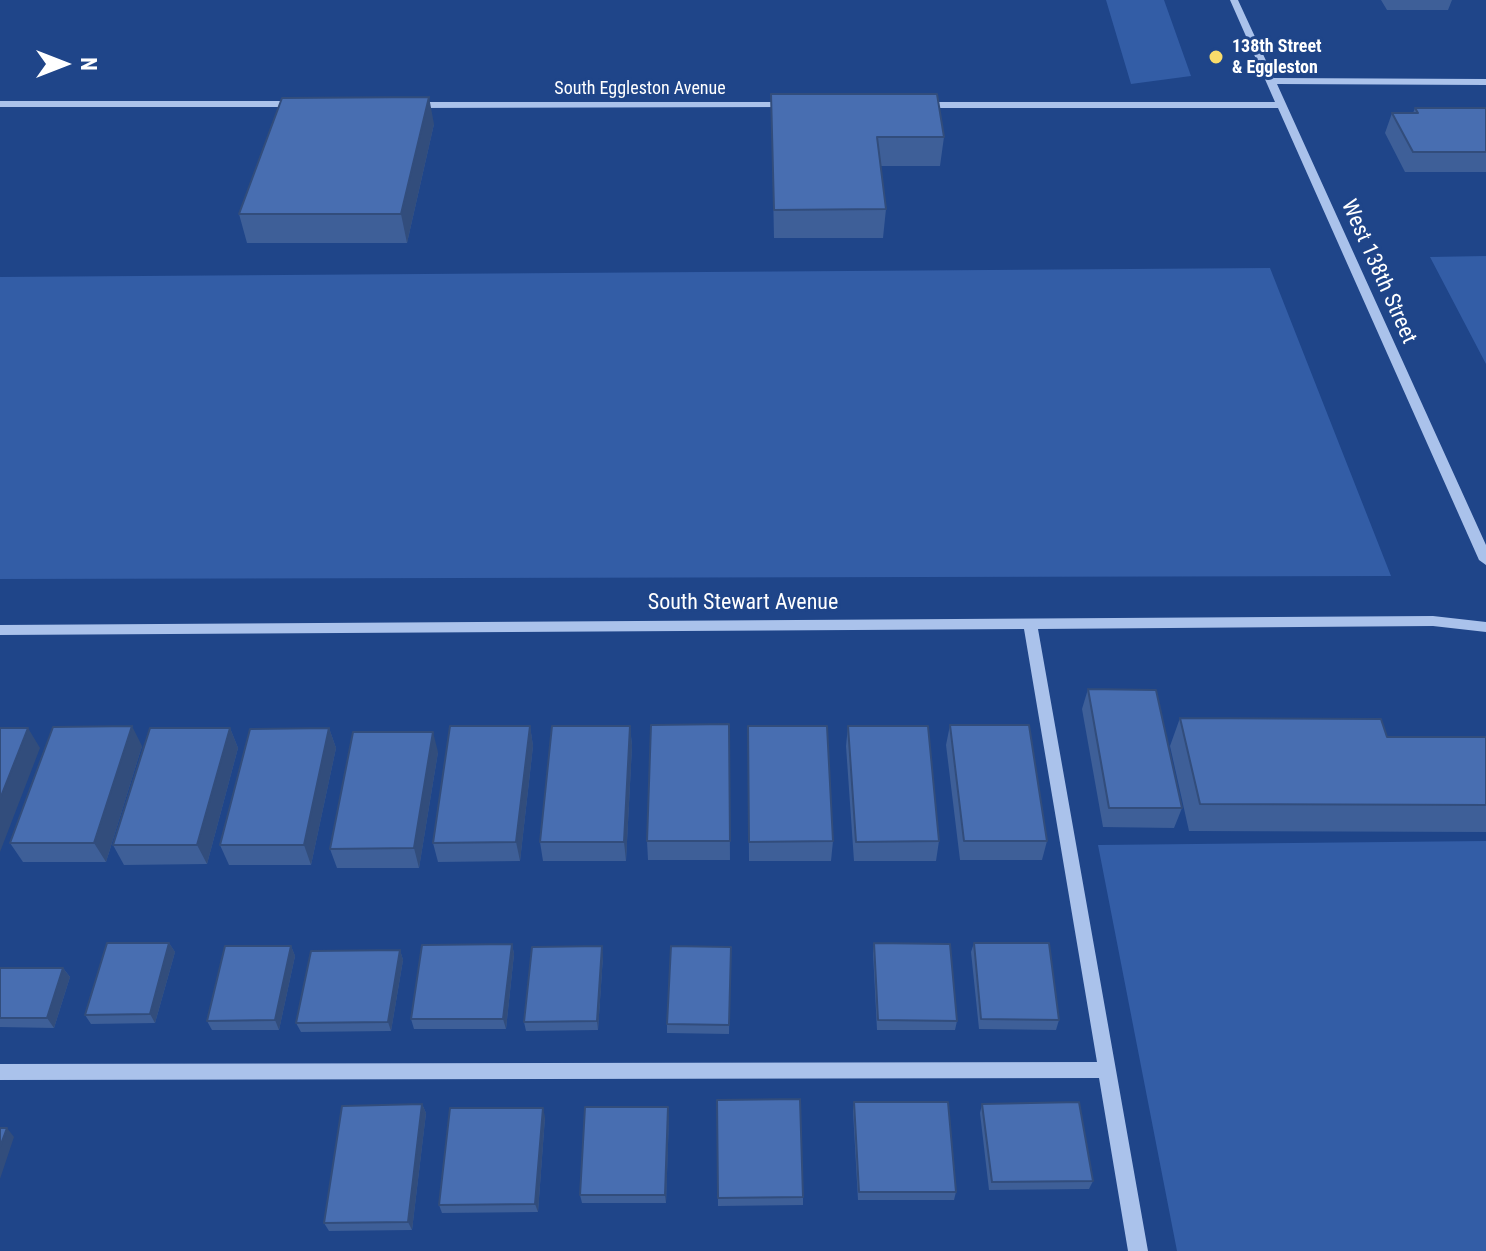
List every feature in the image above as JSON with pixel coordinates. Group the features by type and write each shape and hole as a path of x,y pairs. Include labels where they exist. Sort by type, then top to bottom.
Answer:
{"street":[{"name":"West 138th Street","path":"1234,0 1486,560"},
{"path":"1270,81 1486,82"},
{"path":"0,104 302,104"},
{"name":"South Eggleston Avenue","path":"397,105 795,105"},
{"path":"906,105 1281,105"},
{"name":"South Stewart Avenue","path":"0,630 1441,621 1486,627"},
{"path":"1030,623 1138,1251"},
{"path":"0,1072 1107,1070"}],"shaded area":[{"path":"1106,0 1164,0 1191,76 1131,84"},
{"path":"1486,256 1486,364 1430,257"},
{"path":"1270,268 1391,576 0,579 0,277"},
{"path":"1486,841 1486,1251 1177,1251 1098,845"}],"building":[{"path":"771,94 937,94 944,137 877,137 886,209 774,210"},
{"path":"429,97 401,214 239,214 282,98"},
{"path":"1415,108 1486,108 1486,152 1413,152 1392,113 1418,113"},
{"path":"1088,689 1156,690 1182,808 1109,808"},
{"path":"1180,718 1381,719 1387,737 1486,737 1486,805 1200,804"},
{"path":"729,724 730,841 647,841 651,725"},
{"path":"950,725 1029,725 1047,841 964,841"},
{"path":"132,726 94,843 10,843 53,727"},
{"path":"450,726 530,726 516,842 433,843"},
{"path":"552,726 630,726 624,842 540,842"},
{"path":"748,726 827,726 833,841 749,842"},
{"path":"848,726 928,726 939,841 856,842"},
{"path":"0,728 28,728 0,799"},
{"path":"150,728 230,728 197,845 113,845"},
{"path":"329,728 304,845 220,845 250,729"},
{"path":"353,732 433,732 414,848 330,849"},
{"path":"107,943 169,943 150,1014 85,1015"},
{"path":"874,943 950,944 957,1021 878,1020"},
{"path":"974,943 1049,943 1059,1020 981,1019"},
{"path":"512,944 503,1019 411,1019 422,945"},
{"path":"225,946 291,946 275,1020 207,1021"},
{"path":"602,946 597,1021 524,1022 532,947"},
{"path":"671,946 731,947 729,1025 667,1024"},
{"path":"400,950 388,1022 296,1023 311,951"},
{"path":"0,968 63,968 47,1018 0,1018"},
{"path":"800,1099 803,1197 718,1198 717,1100"},
{"path":"854,1102 948,1102 956,1192 859,1192"},
{"path":"1079,1102 1093,1181 992,1182 982,1104"},
{"path":"422,1104 408,1222 324,1223 342,1106"},
{"path":"585,1107 668,1107 665,1195 580,1195"},
{"path":"450,1108 543,1108 535,1204 439,1205"},
{"path":"0,1128 7,1128 0,1147"}],"place":[{"name":"138th Street & Eggleston","path":"1216,57"}]}
